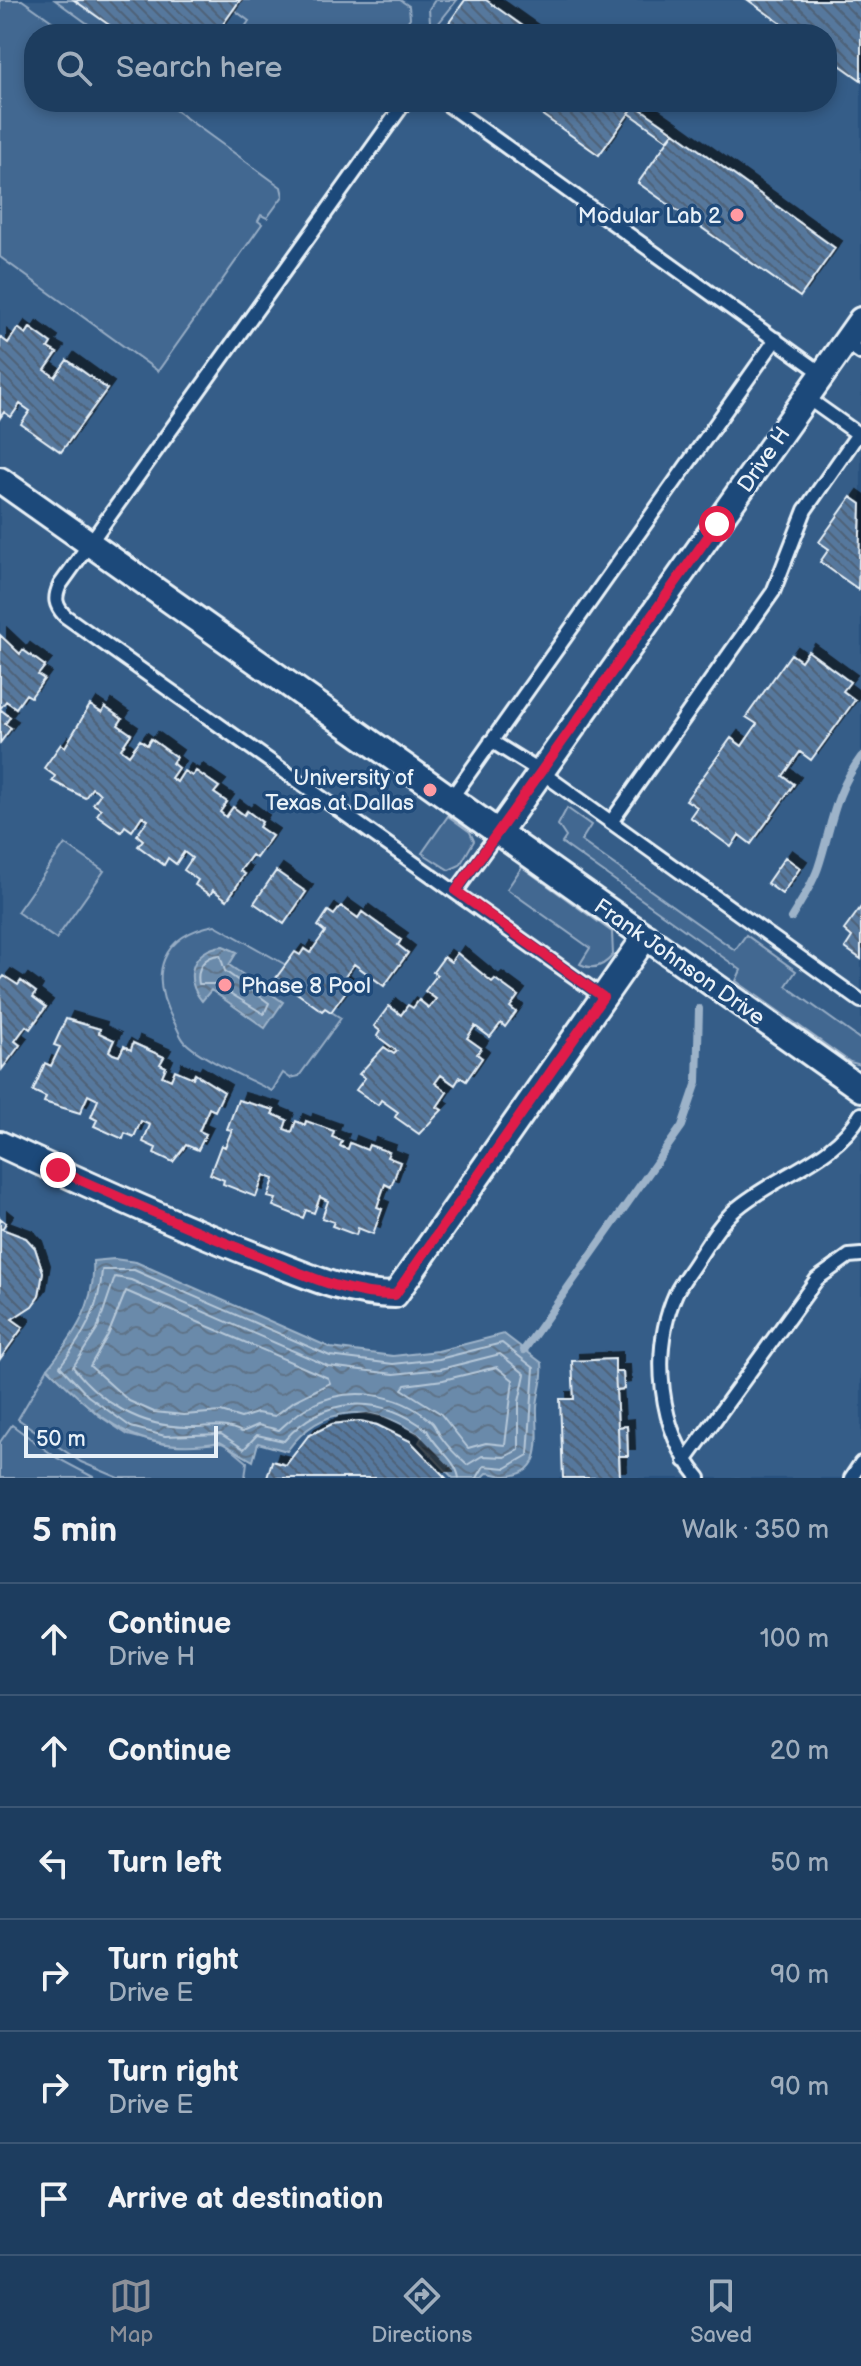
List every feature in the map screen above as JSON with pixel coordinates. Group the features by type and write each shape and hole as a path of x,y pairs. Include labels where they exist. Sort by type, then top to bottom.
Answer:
{"street":[{"name":"Drive H","path":"498,833 806,397 823,374 853,347 861,320"},
{"name":"Frank Johnson Drive","path":"0,481 861,1089"},
{"path":"0,1144 191,1230 338,1287 368,1295 395,1295 646,936"}],"lane":[{"path":"398,112 89,544 55,595 56,606 65,616 603,997"},
{"path":"458,112 823,374"},
{"path":"450,800 776,339"},
{"path":"611,822 773,592 805,510 860,435 806,397"},
{"path":"491,741 541,772 861,1001"},
{"path":"456,891 498,833"},
{"path":"699,1478 685,1461 667,1423 663,1361 665,1326 677,1293 715,1233 734,1210 762,1189 827,1153 851,1130 861,1114"},
{"path":"685,1461 817,1279 849,1256 861,1255"},
{"path":"851,1478 861,1463"}],"shaded area":[{"name":"University of Texas at Dallas","path":"0,0 861,0 861,1478 0,1478"},
{"path":"0,0 22,0 56,24 24,24 24,112 178,112 281,187 283,196 267,218 261,215 258,221 262,224 158,371 0,257"},
{"path":"55,0 74,0 108,24 88,24"},
{"path":"240,0 400,0 409,6 410,18 406,24 247,24 249,21 233,9"},
{"path":"435,0 457,0 438,24 428,24 429,9"},
{"path":"567,808 591,825 581,841 735,950 746,935 796,971 786,986 861,1040 861,1065 850,1062 736,981 741,970 562,843 566,837 558,825"},
{"path":"448,816 470,832 474,841 460,865 449,870 422,853"},
{"path":"65,844 104,871 56,939 17,912"},
{"path":"522,867 612,932 613,955 610,959 594,967 580,964 590,948 507,889"},
{"path":"215,925 286,965 277,978 322,1011 325,1008 341,1018 299,1076 290,1078 283,1073 272,1091 192,1048 182,1037 165,1003 161,972 171,947 197,930"},
{"path":"48,1368 98,1415 128,1435 164,1444 224,1443 247,1462 245,1478 119,1478 81,1462 18,1419"},
{"path":"12,1425 57,1458 95,1478 0,1478 0,1442"}],"water":[{"name":"Phase 8 Pool","path":"223,946 237,952 229,965 283,1002 265,1028 211,990 202,1001 196,992 192,975 197,959 212,948"},
{"path":"114,1259 136,1262 331,1348 393,1356 438,1351 504,1334 542,1363 534,1461 519,1474 506,1476 487,1473 482,1478 453,1478 419,1442 422,1437 387,1418 368,1414 350,1413 316,1424 287,1451 258,1443 253,1461 220,1442 167,1444 124,1430 86,1404 48,1368 66,1344 87,1305 93,1261"}],"building":[{"path":"74,0 240,0 223,24 108,24"},
{"path":"465,0 486,0 520,24 448,24"},
{"path":"748,0 861,0 861,80 837,63 837,24 782,24"},
{"path":"538,112 630,112 599,155"},
{"path":"645,112 674,132 667,140 629,113"},
{"name":"Modular Lab 2","path":"674,132 835,248 800,297 638,183"},
{"path":"18,328 26,334 30,328 51,343 48,348 57,353 45,370 55,377 67,360 107,389 61,452 21,424 30,411 20,404 11,417 4,412 0,418 0,337 8,343"},
{"path":"851,497 861,504 858,589 820,562 829,549 819,542"},
{"path":"0,635 20,654 23,650 45,666 38,675 44,679 31,697 26,694 16,708 6,701 0,709"},
{"path":"808,651 850,682 843,691 855,700 811,760 800,752 783,776 794,784 751,844 739,835 731,847 690,817 697,807 686,800 731,738 742,746 757,724 746,717 791,654 801,661"},
{"path":"90,705 102,713 105,707 122,719 118,725 131,734 121,749 129,755 140,740 147,745 151,739 176,757 172,763 178,768 171,778 177,782 184,771 192,776 196,771 219,787 214,793 227,802 220,812 226,817 233,807 244,815 247,811 262,822 259,827 272,836 256,858 252,855 240,871 245,874 227,900 213,890 210,895 195,885 198,880 184,870 192,858 184,852 176,864 168,858 164,865 138,846 143,840 137,835 148,820 142,816 132,831 125,826 121,832 97,815 101,809 93,804 100,794 96,790 92,788 85,798 52,781 55,776 44,768 61,744 65,747"},
{"path":"0,709 10,717 5,724 11,728 0,743"},
{"path":"785,857 800,868 782,894 767,883"},
{"path":"276,871 306,892 284,924 254,903"},
{"path":"341,906 358,918 362,912 401,940 398,945 408,953 384,986 354,964 342,981 349,987 331,1012 325,1008 322,1011 276,978 295,952 300,955 304,949 310,953 325,932 318,926 328,911 334,915"},
{"path":"861,907 861,959 845,948 852,937 844,930"},
{"path":"457,953 492,982 495,979 518,996 510,1007 516,1012 505,1027 501,1023 490,1037 475,1026 467,1038 481,1048 477,1054 482,1058 466,1081 460,1077 455,1085 441,1075 435,1083 447,1092 437,1107 442,1110 419,1134 395,1117 398,1112 381,1100 378,1105 356,1090 365,1078 359,1074 384,1047 394,1054 397,1051 377,1036 380,1031 374,1026 389,1006 401,1015 408,1005 413,1008 419,1000 429,1008 436,999 425,991 437,975 433,972 444,957 451,962"},
{"path":"4,976 18,985 21,981 36,992 33,997 46,1007 30,1029 26,1026 15,1041 20,1045 2,1069 0,981"},
{"path":"66,1019 100,1029 99,1033 114,1040 109,1051 113,1054 119,1056 124,1046 131,1050 133,1043 164,1057 160,1064 166,1067 162,1076 171,1080 175,1070 193,1078 195,1074 224,1092 215,1111 209,1108 199,1131 206,1134 198,1150 186,1145 173,1162 154,1153 156,1148 143,1142 150,1125 141,1121 134,1137 125,1133 123,1139 94,1126 97,1120 91,1117 98,1100 88,1095 80,1113 44,1102 46,1097 33,1091 45,1063 51,1066 60,1047 54,1045"},
{"path":"238,1100 274,1110 272,1114 287,1120 284,1129 292,1132 296,1121 305,1125 306,1121 334,1131 332,1137 342,1141 340,1146 344,1148 348,1149 350,1143 367,1150 369,1145 389,1152 387,1157 400,1162 391,1187 385,1184 377,1207 382,1209 373,1234 358,1228 356,1235 332,1226 334,1222 322,1218 328,1201 320,1197 314,1213 306,1210 303,1218 273,1206 276,1199 268,1197 274,1179 264,1175 256,1197 223,1184 224,1180 210,1174 221,1145 225,1147 232,1130 227,1129"},
{"path":"0,1218 6,1223 2,1229 26,1238 35,1248 43,1272 39,1296 32,1306 12,1319 23,1327 0,1359"},
{"path":"615,1359 615,1372 623,1372 624,1389 616,1390 618,1427 627,1426 628,1456 619,1456 620,1478 563,1478 560,1399 574,1399 572,1361"},
{"path":"615,1372 623,1372 624,1389 616,1390"},
{"path":"360,1421 377,1425 410,1441 446,1478 267,1478 272,1461 286,1465 308,1436 332,1424"},
{"path":"627,1426 628,1456 619,1456 618,1427"}],"waterway":[{"path":"791,918 816,874 844,784 861,757"},
{"path":"524,1350 682,1126 697,1082 699,1009"}],"place":[{"name":"Modular Lab 2","path":"737,215"},
{"name":"University of Texas at Dallas","path":"430,790"},
{"name":"Phase 8 Pool","path":"225,985"}],"route":[{"path":"58,1170 191,1230 338,1287 368,1295 395,1295 603,997 456,891 717,524"}]}
